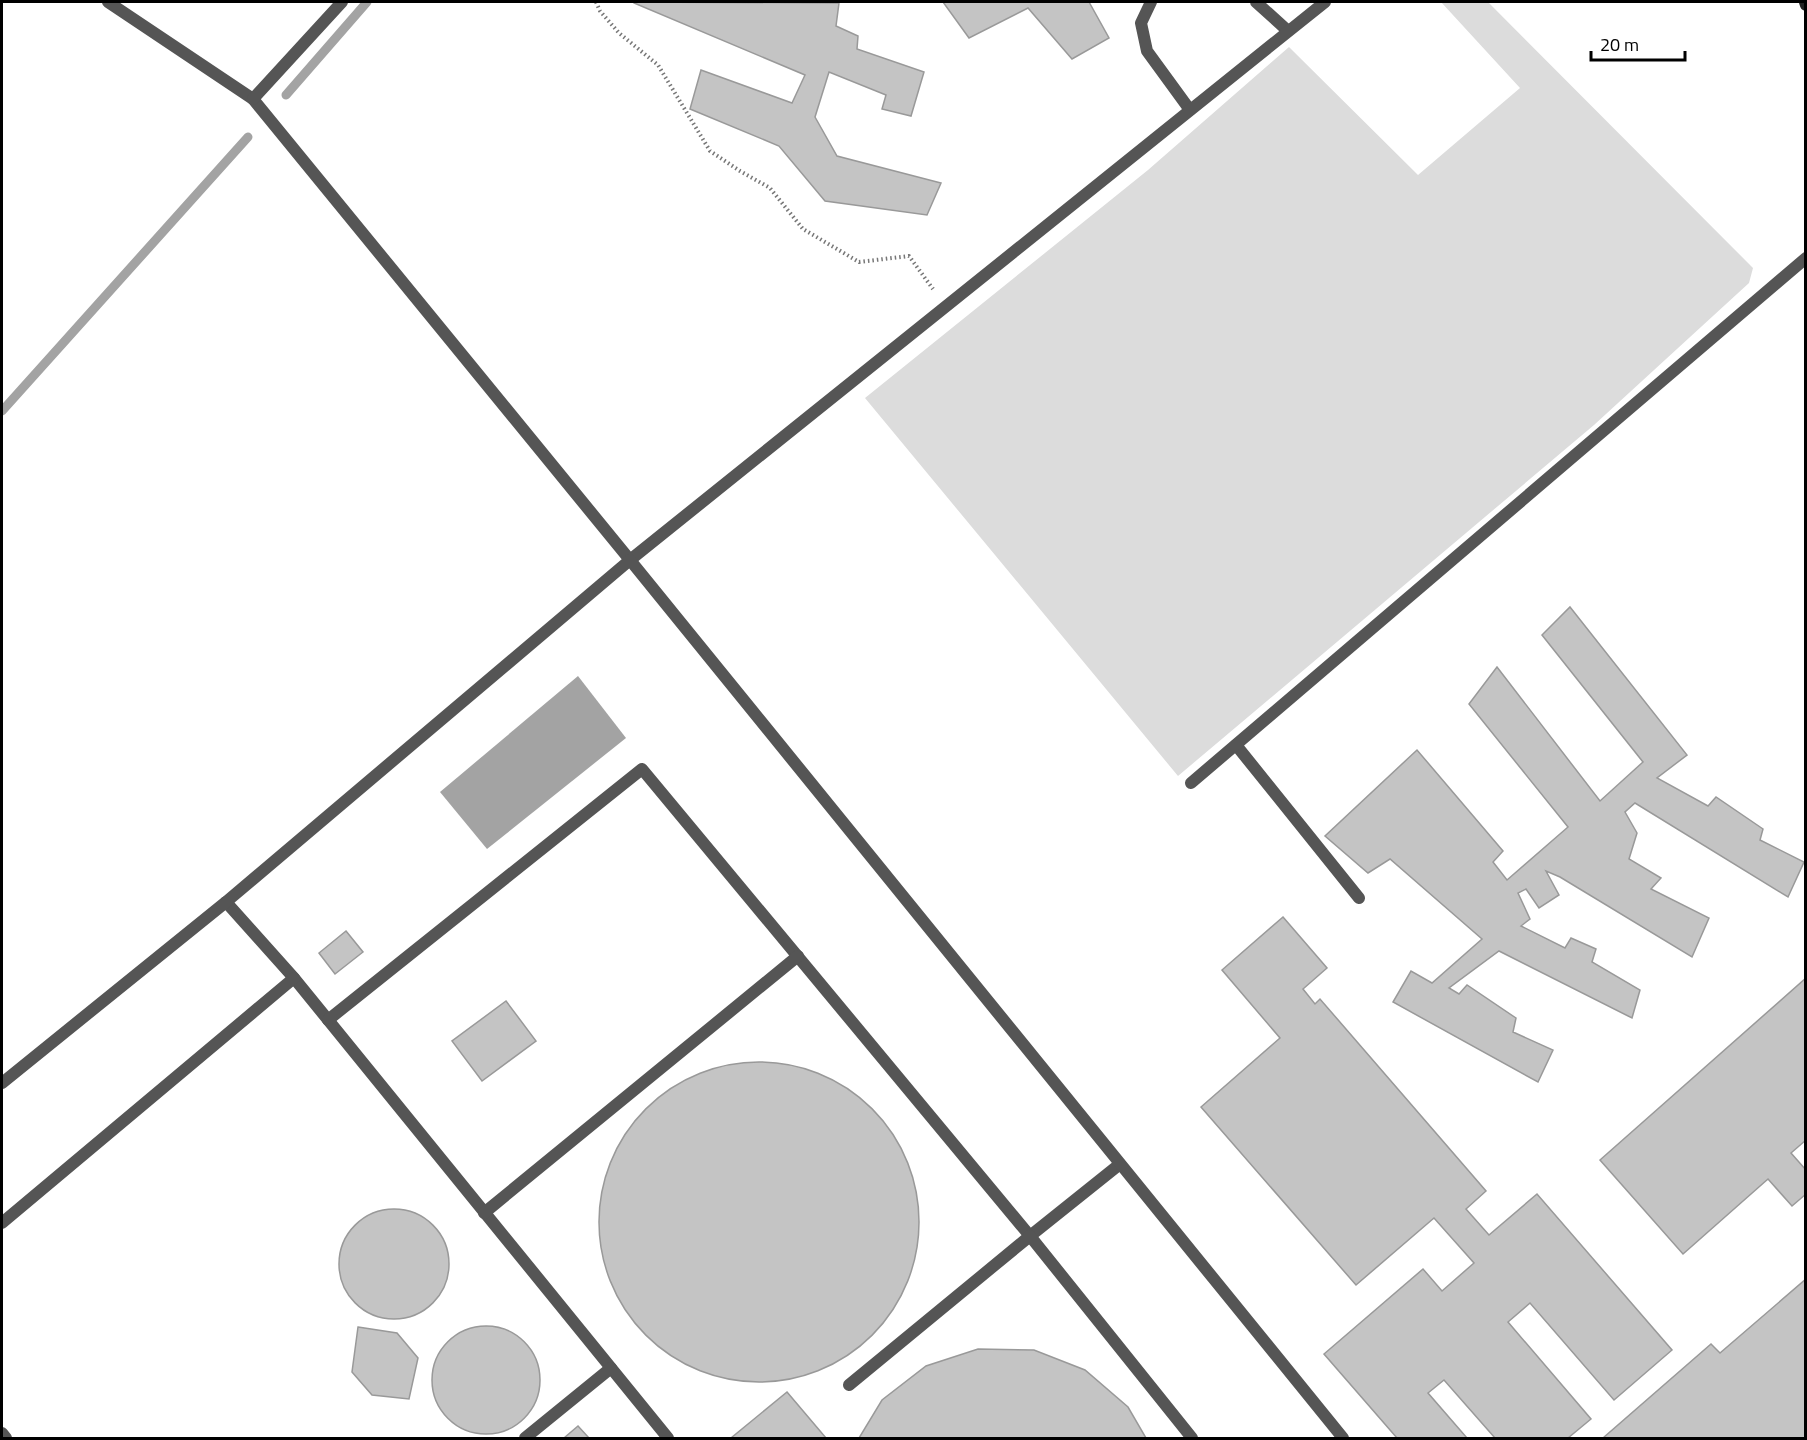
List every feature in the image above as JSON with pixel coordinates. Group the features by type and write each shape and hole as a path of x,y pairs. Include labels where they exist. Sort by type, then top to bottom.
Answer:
{"street":[{"path":"108,2 253,99 1343,1438"},
{"path":"253,99 342,2"},
{"path":"1151,2 1141,23 1147,51 1190,110"},
{"path":"1256,2 1288,31"},
{"path":"2,1083 226,902 630,560 1325,2"},
{"path":"1191,783 1806,258"},
{"path":"1236,745 1359,898"},
{"path":"328,1020 642,769 1030,1236 1192,1438"},
{"path":"226,902 294,978 668,1438"},
{"path":"484,1213 798,956"},
{"path":"2,1223 294,978"},
{"path":"849,1385 1120,1164"},
{"path":"525,1438 611,1368"},
{"path":"2,1433 6,1438"}],"path":[{"path":"596,2 600,11 619,33 658,65 710,151 770,188 803,229 859,262 909,256 945,307"}],"shaded area":[{"path":"1441,2 1488,2 1753,268 1749,283 1594,425 1178,776 865,398 1148,170 1289,47 1418,175 1520,88"},
{"path":"578,676 626,738 487,849 440,792"}],"building":[{"path":"634,2 839,3 836,26 858,36 857,49 924,72 911,116 882,109 886,95 829,72 815,117 837,156 941,183 927,215 825,201 779,146 690,109 701,70 792,103 805,75"},
{"path":"943,2 1089,2 1109,38 1072,59 1028,8 969,38"},
{"path":"1570,607 1687,755 1657,778 1708,806 1716,797 1763,829 1760,840 1804,862 1788,897 1635,803 1625,812 1637,833 1629,859 1661,878 1651,889 1709,918 1692,957 1560,877 1546,871 1559,895 1539,908 1526,889 1518,893 1530,919 1521,926 1565,948 1571,938 1596,949 1592,962 1640,990 1632,1018 1499,951 1449,988 1459,994 1467,985 1516,1018 1513,1032 1553,1050 1538,1082 1393,1002 1411,971 1432,983 1482,939 1390,859 1368,873 1325,836 1417,750 1503,851 1493,862 1507,880 1568,827 1469,704 1497,667 1600,801 1643,762 1542,635"},
{"path":"1283,917 1327,968 1303,989 1315,1004 1320,999 1486,1191 1466,1209 1489,1235 1537,1194 1672,1350 1614,1400 1530,1303 1508,1322 1591,1419 1568,1438 1495,1438 1444,1380 1428,1393 1467,1438 1397,1438 1324,1354 1423,1269 1442,1291 1474,1263 1434,1218 1356,1285 1201,1107 1280,1038 1222,970"},
{"path":"346,931 363,952 335,974 319,953"},
{"path":"1806,978 1806,1140 1791,1153 1806,1170 1806,1194 1792,1206 1768,1179 1683,1254 1600,1160"},
{"path":"506,1001 536,1041 482,1081 452,1041"},
{"path":"759,1062 790,1065 820,1074 848,1089 872,1109 892,1133 907,1161 916,1191 919,1222 916,1253 907,1283 892,1311 872,1335 848,1355 820,1370 790,1379 759,1382 728,1379 698,1370 670,1355 646,1335 626,1311 611,1283 602,1253 599,1222 602,1191 611,1161 626,1133 646,1109 670,1089 698,1074 728,1065"},
{"path":"394,1209 415,1213 433,1225 445,1243 449,1264 445,1285 433,1303 415,1315 394,1319 373,1315 355,1303 343,1285 339,1264 343,1243 355,1225 373,1213"},
{"path":"1806,1279 1806,1438 1603,1438 1711,1344 1720,1353"},
{"path":"486,1326 507,1330 524,1342 536,1359 540,1380 536,1401 524,1418 507,1430 486,1434 465,1430 448,1418 436,1401 432,1380 436,1359 448,1342 465,1330"},
{"path":"358,1327 397,1333 418,1358 409,1399 372,1395 352,1372"},
{"path":"978,1349 1034,1350 1085,1370 1128,1407 1146,1438 859,1438 882,1400 926,1366"},
{"path":"787,1392 826,1438 731,1438"},
{"path":"578,1426 589,1438 564,1438"}],"waterway":[{"path":"286,95 367,2"},
{"path":"2,411 248,137"}]}
